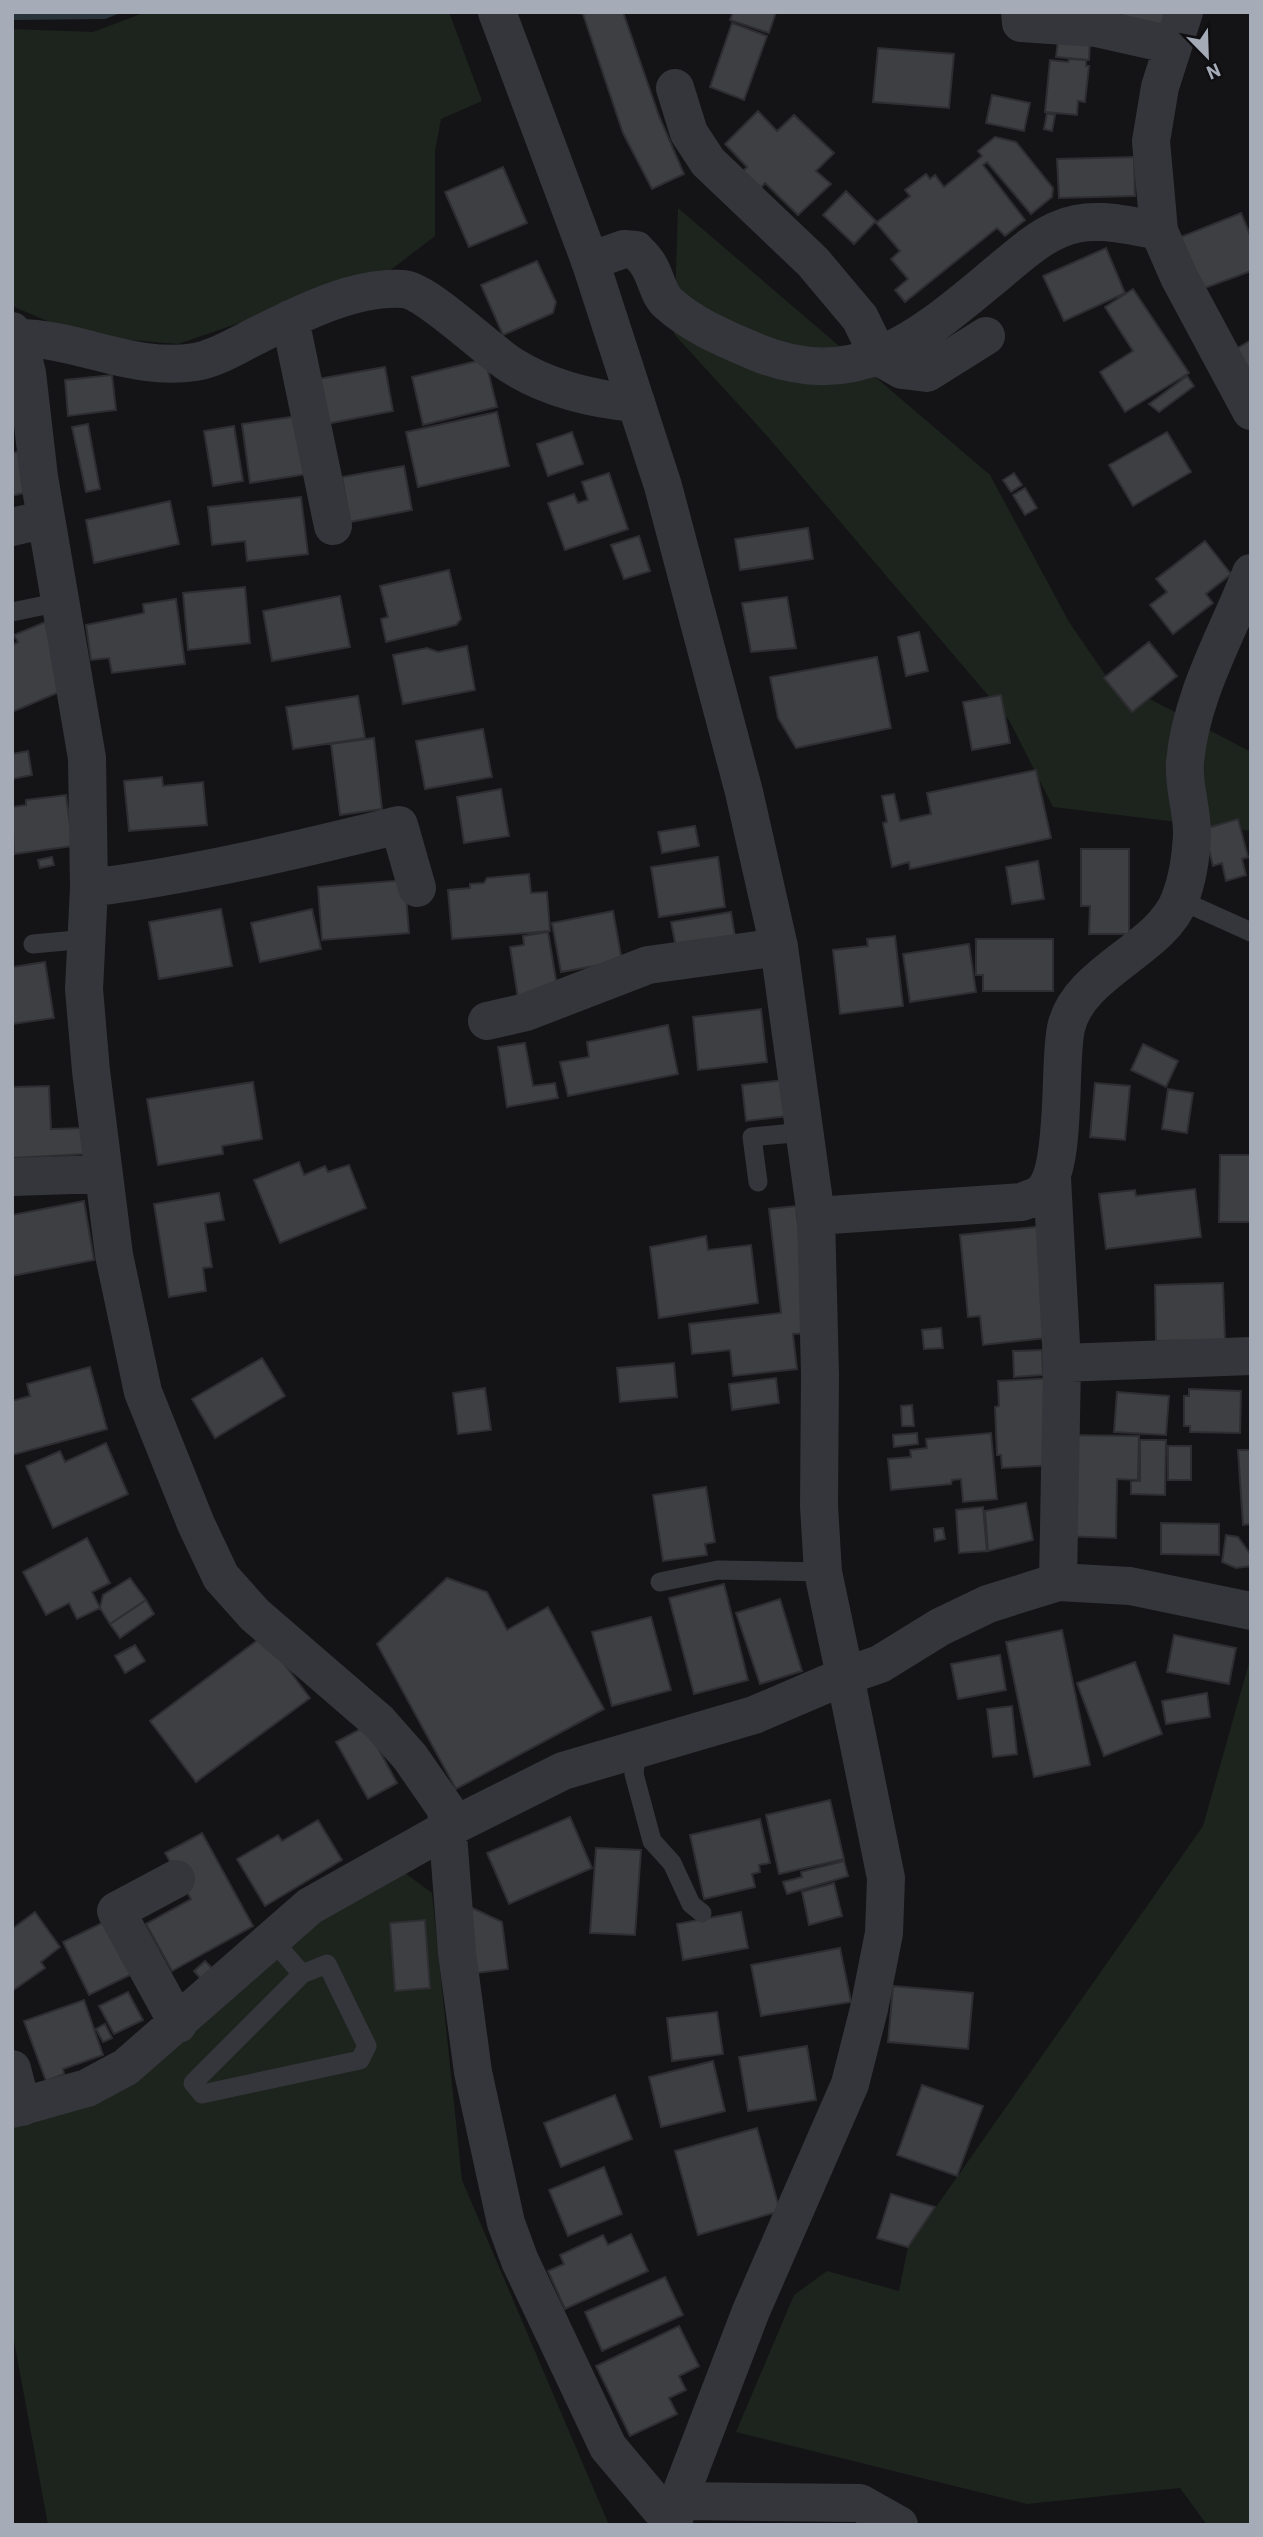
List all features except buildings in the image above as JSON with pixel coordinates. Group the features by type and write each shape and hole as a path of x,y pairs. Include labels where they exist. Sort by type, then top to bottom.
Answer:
{"street":[{"path":"497,12 590,261 663,486 713,674 779,947 816,1216 820,1374 819,1506 823,1572 886,1878 884,1933 850,2084 751,2311 675,2517"},
{"path":"1020,12 1021,23 1096,28 1178,29 1160,87 1151,141 1159,231 1179,276 1251,411"},
{"path":"675,88 690,132 708,162 813,262 860,318 879,357 902,370 927,373 986,336"},
{"path":"590,261 624,249 636,250 649,266 665,301 686,318 783,363 819,368 842,367 879,357 941,320 1016,258 1060,228 1105,221 1159,231"},
{"path":"636,403 598,400 548,384 510,364 437,307 407,288 367,290 290,319 197,362 129,359 15,334 27,373 29,523 60,602 87,758 89,888 84,989 114,1255 143,1392 196,1524 221,1577 254,1615 379,1722 410,1756 446,1809 457,1953 472,2073 506,2224 520,2261 608,2447 675,2517"},
{"path":"290,319 333,526"},
{"path":"1058,1583 1062,1363 1052,1178 1058,1145 1066,1026 1083,996 1119,961 1152,937 1180,900 1192,836 1185,764 1198,700 1251,573"},
{"path":"89,888 148,880 233,863 400,825 417,888"},
{"path":"487,1021 526,1012 648,965 779,947"},
{"path":"12,1177 103,1174"},
{"path":"816,1216 1022,1202 1042,1193 1052,1178"},
{"path":"1062,1363 1251,1356"},
{"path":"12,2069 17,2108 87,2088 126,2067 178,2024 270,1937 310,1906 447,1829 563,1771 754,1715 880,1664 940,1627 988,1604 1058,1583 1130,1586 1251,1611"},
{"path":"176,1879 116,1912 178,2024"},
{"path":"675,2517 860,2503 899,2525"}],"lane":[{"path":"12,612 60,602"},
{"path":"1180,900 1251,932"},
{"path":"33,944 87,939"},
{"path":"758,1182 752,1137 804,1132"},
{"path":"660,1582 718,1570 823,1572"},
{"path":"637,1748 634,1774 652,1841 672,1863 691,1904 702,1913"},
{"path":"270,1937 302,1975"},
{"path":"327,1964 368,2046 360,2060 202,2094 193,2083 302,1975 327,1964"}],"shaded area":[{"path":"12,12 123,12 105,19 12,20"},
{"path":"146,12 449,12 482,101 441,119 435,151 435,236 388,272 178,344 82,336 12,306 12,29 93,32"},
{"path":"678,208 990,475 1069,622 1106,676 1251,752 1251,831 1053,807 1009,720 768,437 674,334"},
{"path":"1251,1656 1251,2525 1207,2525 1180,2488 1027,2504 736,2432 794,2295 827,2271 899,2291 908,2247 1203,1826"},
{"path":"401,1870 432,1893 462,2180 609,2525 48,2525 12,2330 12,2124 295,1931"}]}
